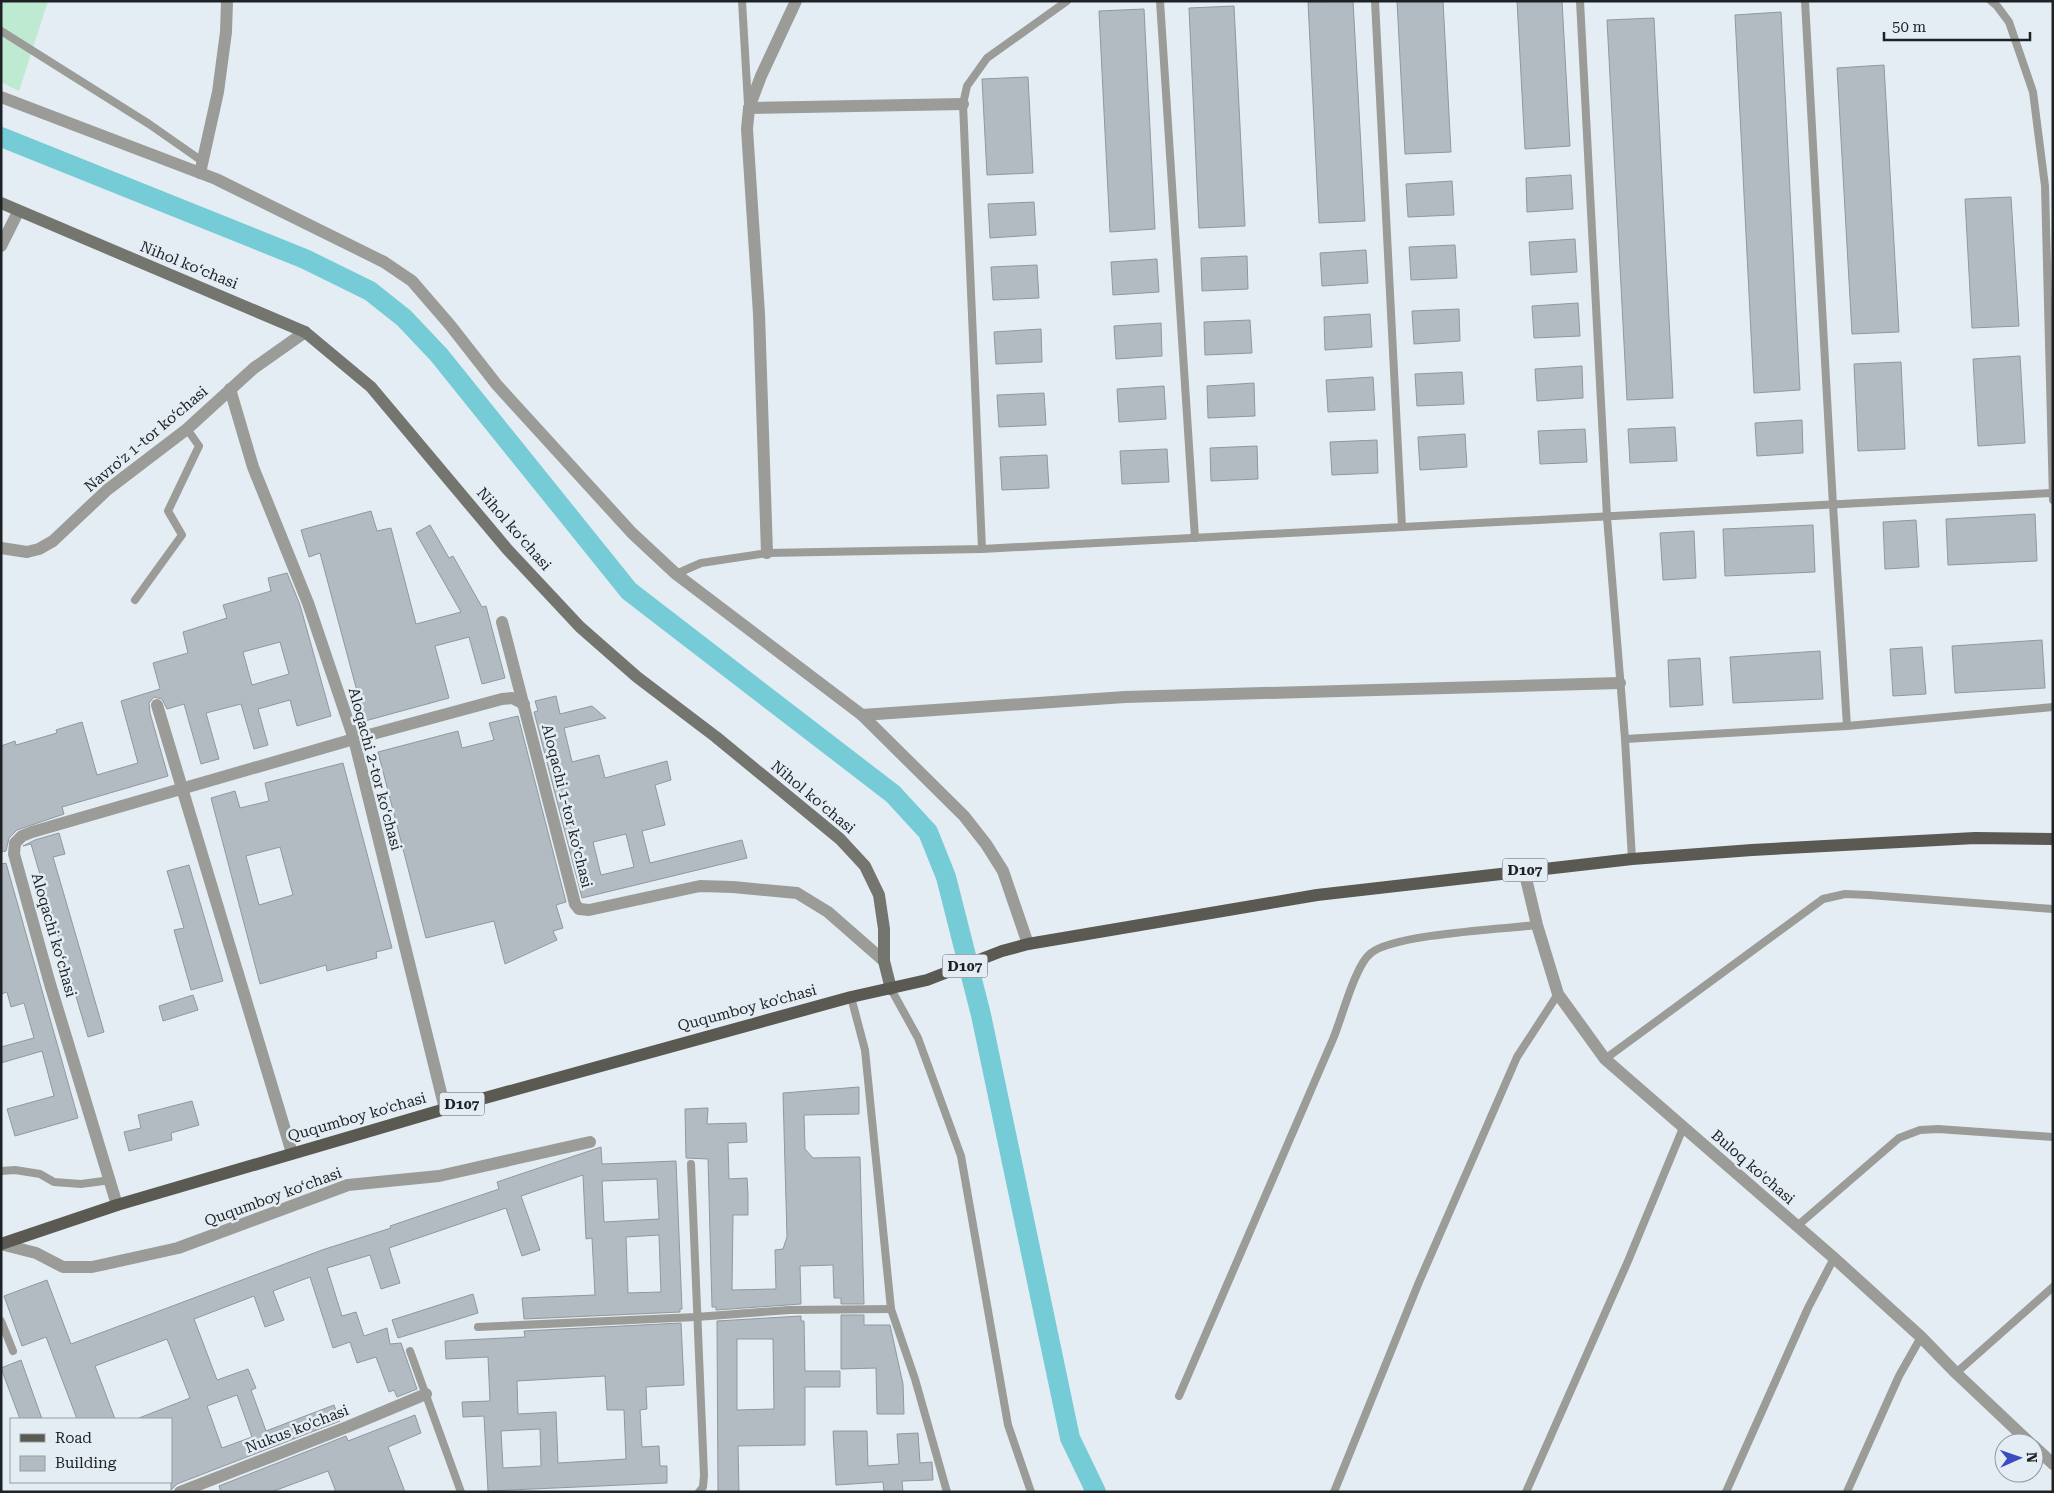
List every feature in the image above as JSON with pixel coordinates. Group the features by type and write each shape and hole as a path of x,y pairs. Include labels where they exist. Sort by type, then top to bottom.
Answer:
{"main road":[{"name":"Nihol koʻchasi","path":"1,203 18,212 305,332 370,387 507,549 580,627 637,677 716,737 840,839 865,866 879,895 884,929 884,961 892,989"},
{"name":"D107","path":"1028,944 1317,895 1524,870 1632,859 1752,850 1975,838 2051,836"},
{"name":"Ququmboy ko'chasi","path":"1,1244 117,1205 445,1109 851,997 927,980 1002,951 1028,944"}],"street":[{"path":"201,167 218,92 226,32 227,1"},
{"path":"767,553 759,314 748,129 749,108 761,76 796,1"},
{"path":"1,97 201,167 216,179 384,262 412,281 450,325 497,385 632,533 676,574 862,715 964,816 986,844 1003,872 1028,944"},
{"path":"749,108 963,104"},
{"path":"1,246 18,212"},
{"path":"1,548 27,552 39,549 53,541 107,490 187,429 254,368 305,332"},
{"name":"Aloqachi 2-tor koʻchasi","path":"230,389 253,468 308,603 354,739 445,1109"},
{"name":"Aloqachi 1-tor koʻchasi","path":"502,622 575,904 580,909 589,910 700,886 798,893 828,912 884,961"},
{"path":"862,715 1125,697 1620,683"},
{"name":"Aloqachi koʻchasi","path":"117,1205 111,1180 50,984 14,854 15,843 22,836 32,832 354,739 502,699 512,698 524,704"},
{"path":"157,705 292,1153"},
{"name":"Buloq ko'chasi","path":"1524,870 1537,925 1558,994 1605,1059 1796,1227 1834,1258 1921,1337 2019,1433"},
{"name":"Ququmboy koʻchasi","path":"1,1244 36,1253 63,1267 92,1267 178,1248 348,1185 439,1176 590,1142"},
{"name":"Nukus ko'chasi","path":"180,1492 426,1394"}],"lane":[{"path":"742,1 749,108"},
{"path":"982,549 963,104 967,86 988,58 1067,1"},
{"path":"1160,1 1195,538"},
{"path":"1375,1 1402,527"},
{"path":"1580,1 1607,517 1625,739 1632,859"},
{"path":"1805,1 1847,726"},
{"path":"1991,1 2009,22 2033,92 2044,186 2053,500"},
{"path":"1,30 141,119 201,167"},
{"path":"135,600 182,535 168,511 199,446 187,429"},
{"path":"676,574 701,563 767,553 982,549 2052,493"},
{"path":"1625,739 1847,726 2053,707"},
{"path":"1605,1059 1823,900 1844,894 1870,895 2053,909"},
{"path":"1179,1396 1334,1036 1360,968 1369,954 1382,946 1421,938 1537,925"},
{"path":"892,989 918,1038 961,1156 1008,1425 1030,1492"},
{"path":"1334,1492 1419,1282 1517,1057 1558,994"},
{"path":"851,997 865,1050 891,1309 916,1379 947,1492"},
{"path":"1526,1492 1628,1261 1683,1128"},
{"path":"1796,1227 1899,1138 1920,1130 1938,1129 2053,1137"},
{"path":"691,1164 704,1475 703,1487 699,1492"},
{"path":"1,1171 15,1170 40,1174 54,1182 81,1184 111,1180"},
{"path":"1726,1492 1808,1308 1834,1258"},
{"path":"1956,1373 2053,1287"},
{"path":"478,1327 696,1317 789,1310 891,1309"},
{"path":"1,1321 13,1351"},
{"path":"1846,1492 1899,1376 1921,1337"},
{"path":"410,1351 461,1492"}],"green space":[{"path":"1,1 48,1 19,91 1,82"}],"building":[{"path":"1353,1 1365,221 1319,223 1308,2"},
{"path":"1397,1 1443,1 1451,152 1405,154"},
{"path":"1517,1 1562,1 1570,146 1525,149"},
{"path":"1234,6 1245,226 1199,228 1189,8"},
{"path":"1144,9 1155,229 1110,232 1099,11"},
{"path":"1781,12 1800,390 1754,393 1735,15"},
{"path":"1654,18 1673,398 1627,400 1607,20"},
{"path":"1884,65 1899,332 1852,334 1837,68"},
{"path":"1028,77 1033,173 987,175 982,79"},
{"path":"1571,175 1573,209 1527,212 1526,178"},
{"path":"1452,181 1454,215 1408,217 1406,184"},
{"path":"2011,197 2019,326 1972,328 1965,199"},
{"path":"1034,202 1036,235 990,238 988,204"},
{"path":"1575,239 1577,272 1531,275 1529,242"},
{"path":"1455,245 1457,278 1411,280 1409,247"},
{"path":"1366,250 1368,283 1322,286 1320,253"},
{"path":"1247,256 1248,289 1202,291 1201,258"},
{"path":"1157,259 1159,292 1113,295 1111,262"},
{"path":"1037,265 1039,298 993,300 991,267"},
{"path":"1578,303 1580,336 1534,338 1532,306"},
{"path":"1459,309 1460,341 1414,344 1412,311"},
{"path":"1370,314 1372,347 1325,350 1324,317"},
{"path":"1250,320 1252,353 1205,355 1204,322"},
{"path":"1161,323 1162,356 1116,359 1114,326"},
{"path":"1041,329 1042,362 996,364 994,332"},
{"path":"2020,356 2025,443 1978,446 1973,359"},
{"path":"1901,362 1905,449 1858,451 1854,364"},
{"path":"1582,366 1583,398 1537,401 1535,369"},
{"path":"1462,372 1464,404 1417,406 1415,374"},
{"path":"1373,377 1375,410 1328,412 1326,380"},
{"path":"1254,383 1255,416 1208,418 1207,386"},
{"path":"1164,386 1166,419 1119,422 1117,389"},
{"path":"1044,393 1046,425 999,427 997,395"},
{"path":"1802,420 1803,453 1757,456 1755,423"},
{"path":"1675,427 1677,461 1630,463 1628,429"},
{"path":"1585,429 1587,462 1540,464 1538,431"},
{"path":"1465,434 1467,467 1420,470 1418,437"},
{"path":"1377,440 1378,473 1332,475 1330,442"},
{"path":"1257,446 1258,479 1211,481 1210,448"},
{"path":"1167,449 1169,482 1122,484 1120,451"},
{"path":"1047,455 1049,488 1002,490 1000,457"},
{"path":"371,511 377,531 391,528 416,624 461,612 416,533 430,525 449,558 453,556 482,607 486,606 505,678 482,684 469,637 435,646 449,698 365,721 320,553 309,557 301,530"},
{"path":"2035,514 2037,561 1948,565 1946,519"},
{"path":"1916,520 1919,567 1885,569 1883,522"},
{"path":"1813,525 1815,572 1725,576 1723,529"},
{"path":"1694,531 1696,578 1663,580 1660,533"},
{"path":"287,573 300,605 331,716 297,726 290,700 258,709 268,745 254,749 241,704 206,713 219,759 201,764 184,704 167,709 162,699 154,697 149,703 150,713 168,776 62,807 64,814 17,830 9,838 6,851 1,852 1,746 15,741 16,745 57,733 56,730 82,722 97,775 138,763 121,701 160,689 153,663 188,653 183,632 227,618 223,605 271,591 268,578","holes":["280,642 289,674 252,685 243,652"]},
{"path":"2042,640 2045,688 1955,693 1952,646"},
{"path":"1922,647 1926,694 1893,696 1890,649"},
{"path":"1820,651 1823,699 1733,703 1730,657"},
{"path":"1700,658 1703,705 1670,707 1668,660"},
{"path":"556,696 560,714 592,706 606,718 564,728 572,762 599,755 605,778 667,761 671,780 655,785 665,825 642,831 650,863 742,840 747,858 582,898 534,712 538,711 535,701","holes":["626,834 634,867 601,875 593,842"]},
{"path":"518,716 566,902 556,905 563,928 553,931 557,940 505,964 494,921 426,938 378,752 458,731 462,748 494,740 489,723"},
{"path":"343,763 392,948 376,952 377,958 327,971 326,965 260,984 211,798 235,791 240,808 269,801 265,783","holes":["280,847 293,895 259,905 246,856"]},
{"path":"59,833 65,854 53,857 104,1032 88,1037 31,844 23,846 35,840"},
{"path":"6,863 78,1118 15,1136 7,1109 54,1096 42,1051 1,1063 1,1047 34,1038 24,1003 11,1007 7,992 1,994 1,864"},
{"path":"189,865 223,981 191,990 174,930 184,928 167,871"},
{"path":"193,995 198,1010 163,1021 159,1006"},
{"path":"859,1087 859,1114 804,1115 805,1149 813,1158 860,1157 864,1304 841,1304 841,1298 834,1298 833,1265 800,1266 801,1304 716,1310 716,1307 712,1307 708,1159 686,1158 685,1109 708,1108 707,1124 746,1123 747,1142 728,1143 729,1179 747,1178 748,1194 748,1215 733,1215 732,1290 776,1289 775,1250 783,1249 787,1237 783,1093"},
{"path":"192,1101 199,1125 171,1133 172,1140 129,1151 124,1132 141,1128 138,1115"},
{"path":"601,1147 602,1164 676,1161 682,1309 680,1309 680,1312 524,1319 522,1298 595,1295 592,1238 586,1239 583,1175 521,1196 540,1250 522,1256 506,1208 389,1248 400,1283 381,1289 370,1255 327,1268 342,1316 356,1312 364,1336 387,1328 390,1344 401,1343 417,1389 397,1397 394,1390 389,1392 376,1357 357,1363 350,1342 333,1348 310,1277 273,1291 284,1320 265,1327 254,1296 194,1319 217,1380 248,1369 256,1388 251,1390 266,1431 334,1405 340,1421 177,1484 171,1490 172,1418 139,1418 190,1398 167,1339 95,1366 115,1418 77,1418 46,1337 22,1346 4,1296 47,1280 71,1344 322,1250 391,1228 390,1226 499,1189 497,1182","holes":["657,1179 659,1219 604,1222 602,1181","659,1235 661,1292 628,1293 626,1237","237,1395 252,1437 222,1448 207,1406"]},
{"path":"473,1294 478,1313 398,1338 392,1320"},
{"path":"841,1315 864,1315 864,1325 890,1325 903,1384 904,1414 877,1414 876,1368 841,1369"},
{"path":"801,1316 801,1321 804,1321 805,1371 840,1371 840,1387 805,1387 805,1445 738,1446 739,1492 718,1492 717,1321","holes":["737,1339 773,1339 774,1409 737,1410"]},
{"path":"681,1323 684,1385 646,1387 647,1409 640,1410 642,1447 659,1446 660,1466 667,1466 667,1483 488,1491 484,1416 463,1417 462,1402 490,1401 488,1357 446,1359 445,1341 525,1337 524,1331","holes":["605,1376 607,1410 624,1410 626,1459 558,1463 556,1412 518,1414 517,1381","540,1429 541,1466 503,1468 501,1431"]},
{"path":"21,1360 42,1418 20,1418 1,1368"},
{"path":"415,1415 421,1433 388,1447 405,1492 336,1492 328,1471 271,1492 221,1492 219,1486 346,1436 348,1441"},
{"path":"833,1431 867,1431 868,1466 899,1464 897,1434 918,1433 920,1463 932,1462 933,1480 902,1481 903,1492 884,1492 883,1482 836,1485"}],"waterway":[{"path":"1,137 305,259 370,291 404,318 439,355 629,591 893,794 928,832 946,877 981,1015 1070,1438 1096,1492"}]}
